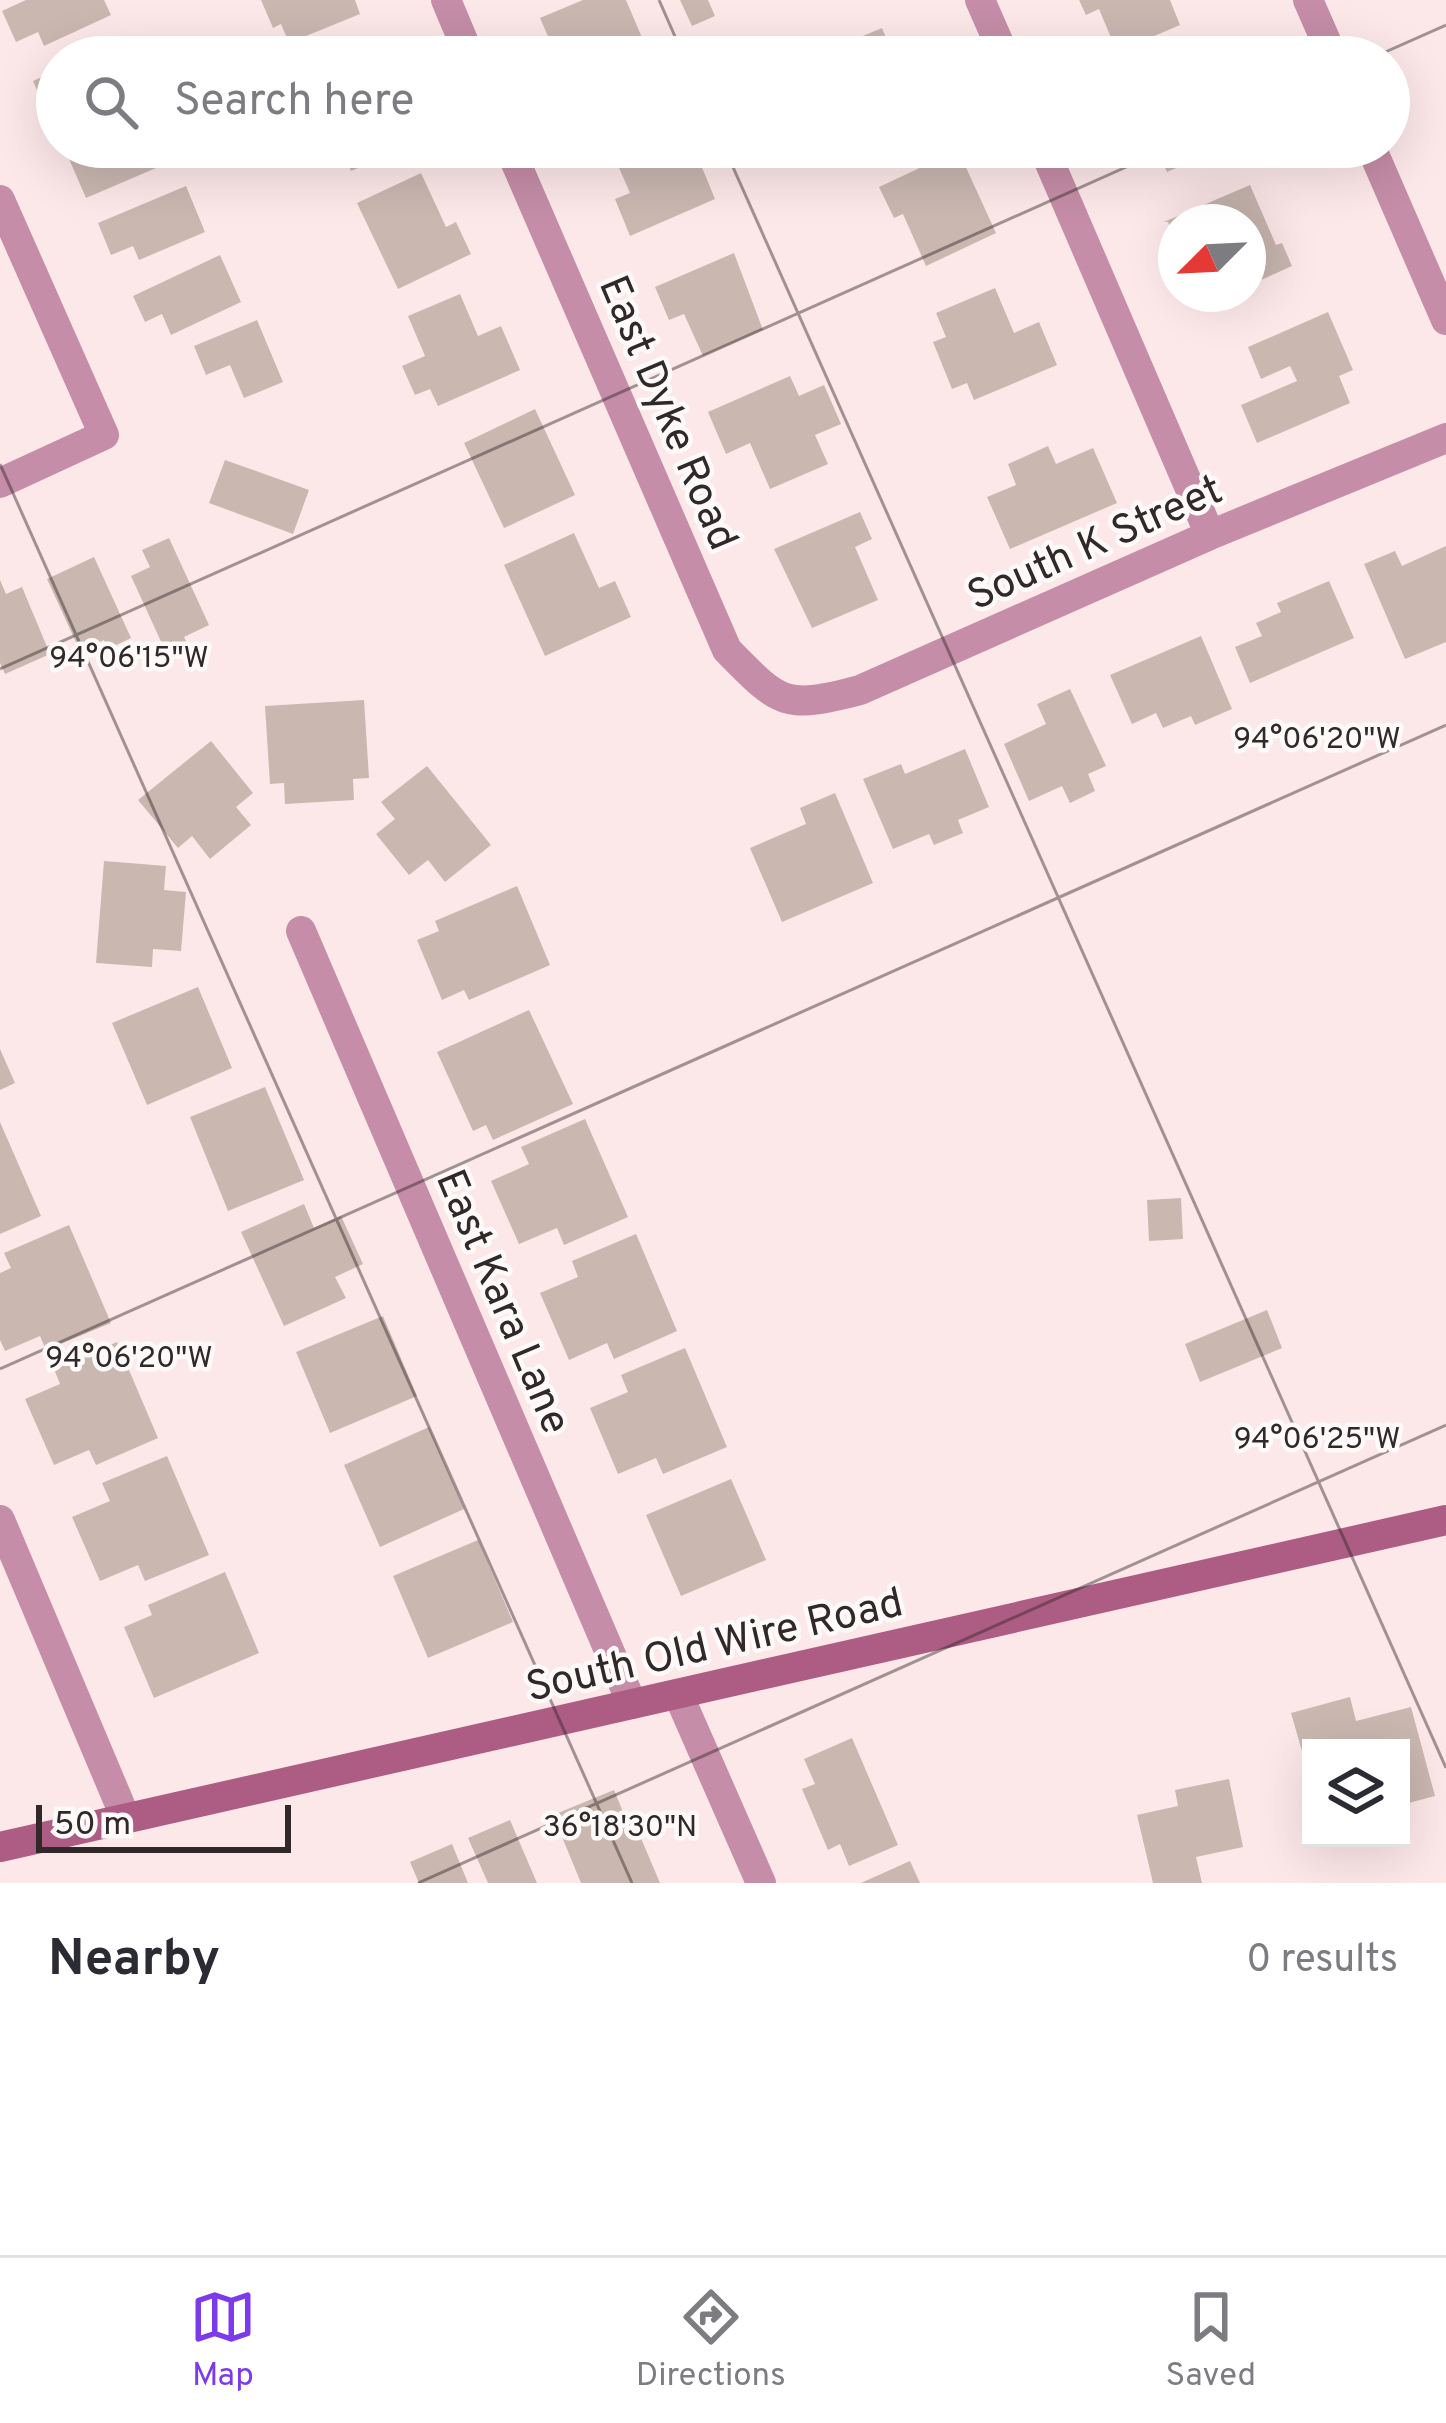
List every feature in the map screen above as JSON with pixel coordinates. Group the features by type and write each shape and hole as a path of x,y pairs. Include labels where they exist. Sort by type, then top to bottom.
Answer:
{"street":[{"path":"446,0 461,36"},
{"path":"980,0 996,36"},
{"path":"1308,0 1324,36"},
{"name":"East Dyke Road","path":"518,168 728,650 772,697"},
{"path":"1052,168 1210,535"},
{"path":"1380,168 1446,320"},
{"path":"0,200 104,435 0,483"},
{"name":"South K Street","path":"772,697 817,701 860,690 1210,535 1446,438"},
{"name":"East Kara Lane","path":"301,932 632,1705"},
{"path":"0,1520 126,1819"},
{"name":"South Old Wire Road","path":"0,1847 1446,1520"},
{"path":"678,1694 761,1883"}],"building":[{"path":"26,0 104,0 111,15 66,36 40,36 38,32 16,42 2,11"},
{"path":"261,0 355,0 360,14 306,36 286,36 281,24 273,28"},
{"path":"583,0 626,0 641,36 548,36 540,18"},
{"path":"680,0 708,0 715,16 692,26"},
{"path":"1079,0 1170,0 1180,25 1154,36 1110,36 1099,9 1086,15"},
{"path":"882,28 885,36 863,36"},
{"path":"73,168 156,168 86,198"},
{"path":"619,168 702,168 715,199 630,236 615,199 630,193"},
{"path":"920,168 966,168 996,233 926,266 903,214 894,218 879,187"},
{"path":"421,173 446,227 456,222 471,254 398,289 357,203"},
{"path":"1250,185 1258,204 1206,204"},
{"path":"186,186 205,232 139,260 133,246 111,255 98,223"},
{"path":"1266,222 1276,245 1282,243 1292,266 1266,278"},
{"path":"734,253 763,330 703,356 684,314 669,320 655,287"},
{"path":"220,255 241,302 171,335 162,314 145,322 133,296"},
{"path":"995,288 1014,333 1039,322 1057,365 974,400 967,383 952,389 933,342 946,337 936,313"},
{"path":"460,294 478,336 501,326 520,370 438,406 430,389 415,395 402,366 425,356 408,316"},
{"path":"1328,312 1353,370 1339,376 1350,403 1257,443 1241,405 1297,381 1290,366 1261,379 1248,347"},
{"path":"257,320 283,382 244,398 230,365 206,375 194,346"},
{"path":"790,376 799,396 824,385 841,424 815,435 828,464 770,489 750,443 726,454 708,412"},
{"path":"535,409 575,495 504,528 464,443"},
{"path":"1048,446 1056,464 1093,448 1117,503 1010,549 987,497 1016,485 1008,464"},
{"path":"225,460 309,490 293,534 209,503"},
{"path":"860,512 872,539 855,547 878,600 812,628 774,549"},
{"path":"574,533 599,588 615,581 631,617 545,656 504,565"},
{"path":"169,538 209,625 184,637 190,650 169,659 131,576 150,567 142,550"},
{"path":"1446,546 1446,642 1405,659 1364,564 1395,551 1402,566"},
{"path":"94,557 131,638 108,649 104,640 80,651 47,579"},
{"path":"0,580 6,594 22,587 50,654 5,674 0,663"},
{"path":"1329,581 1354,638 1250,683 1235,647 1262,636 1256,623 1281,612 1277,603"},
{"path":"1201,636 1232,709 1195,725 1191,716 1163,728 1156,713 1132,724 1110,675"},
{"path":"1070,689 1106,766 1088,774 1095,791 1070,803 1062,786 1029,801 1004,744 1046,724 1037,704"},
{"path":"364,700 369,778 353,779 354,800 285,804 284,783 270,784 265,706"},
{"path":"211,741 253,793 236,807 251,825 210,859 192,836 178,848 138,800"},
{"path":"965,749 989,807 958,820 963,833 934,845 929,834 893,849 863,779 901,764 905,774"},
{"path":"427,766 491,845 445,882 428,860 409,875 376,834 395,819 381,802"},
{"path":"835,793 873,883 782,922 750,848 806,824 800,808"},
{"path":"104,861 166,866 164,890 186,892 181,951 153,949 152,967 96,963"},
{"path":"517,886 550,965 469,1000 464,990 442,1000 417,940 439,931 435,921"},
{"path":"198,987 232,1068 147,1105 112,1023"},
{"path":"529,1010 573,1104 493,1140 486,1125 473,1131 437,1052"},
{"path":"0,1049 15,1083 0,1090"},
{"path":"265,1087 304,1180 228,1211 190,1117"},
{"path":"585,1119 628,1217 564,1245 557,1228 519,1244 491,1181 529,1164 521,1147"},
{"path":"0,1122 41,1216 0,1234"},
{"path":"1181,1198 1183,1239 1149,1241 1147,1200"},
{"path":"304,1204 314,1228 341,1216 363,1264 335,1277 346,1298 284,1326 241,1232"},
{"path":"69,1225 111,1323 46,1350 40,1336 5,1351 0,1340 0,1273 11,1268 4,1253"},
{"path":"636,1234 677,1331 614,1359 607,1343 569,1360 540,1293 578,1277 572,1261"},
{"path":"1267,1310 1282,1348 1200,1382 1185,1344"},
{"path":"383,1316 417,1396 330,1433 296,1352"},
{"path":"117,1342 158,1438 96,1465 89,1450 54,1465 25,1399 60,1384 54,1369"},
{"path":"685,1348 727,1447 663,1474 656,1458 618,1474 590,1408 628,1392 621,1375"},
{"path":"429,1427 464,1509 380,1547 344,1465"},
{"path":"167,1456 209,1555 145,1581 138,1565 100,1581 72,1517 110,1501 102,1483"},
{"path":"731,1479 766,1560 681,1596 646,1515"},
{"path":"478,1540 513,1622 428,1658 393,1576"},
{"path":"225,1572 259,1653 154,1698 124,1627 152,1615 148,1605"},
{"path":"1350,1697 1356,1721 1411,1707 1435,1796 1410,1803 1410,1739 1302,1739 1302,1751 1291,1713"},
{"path":"852,1738 898,1845 849,1866 840,1844 828,1850 802,1789 815,1784 804,1759"},
{"path":"1229,1779 1243,1847 1196,1857 1202,1883 1153,1883 1137,1815 1178,1806 1175,1790"},
{"path":"614,1790 626,1819 632,1817 660,1883 581,1883 553,1815"},
{"path":"510,1820 537,1883 488,1883 468,1838"},
{"path":"452,1844 468,1883 419,1883 410,1862"},
{"path":"910,1861 920,1883 861,1883"}]}
